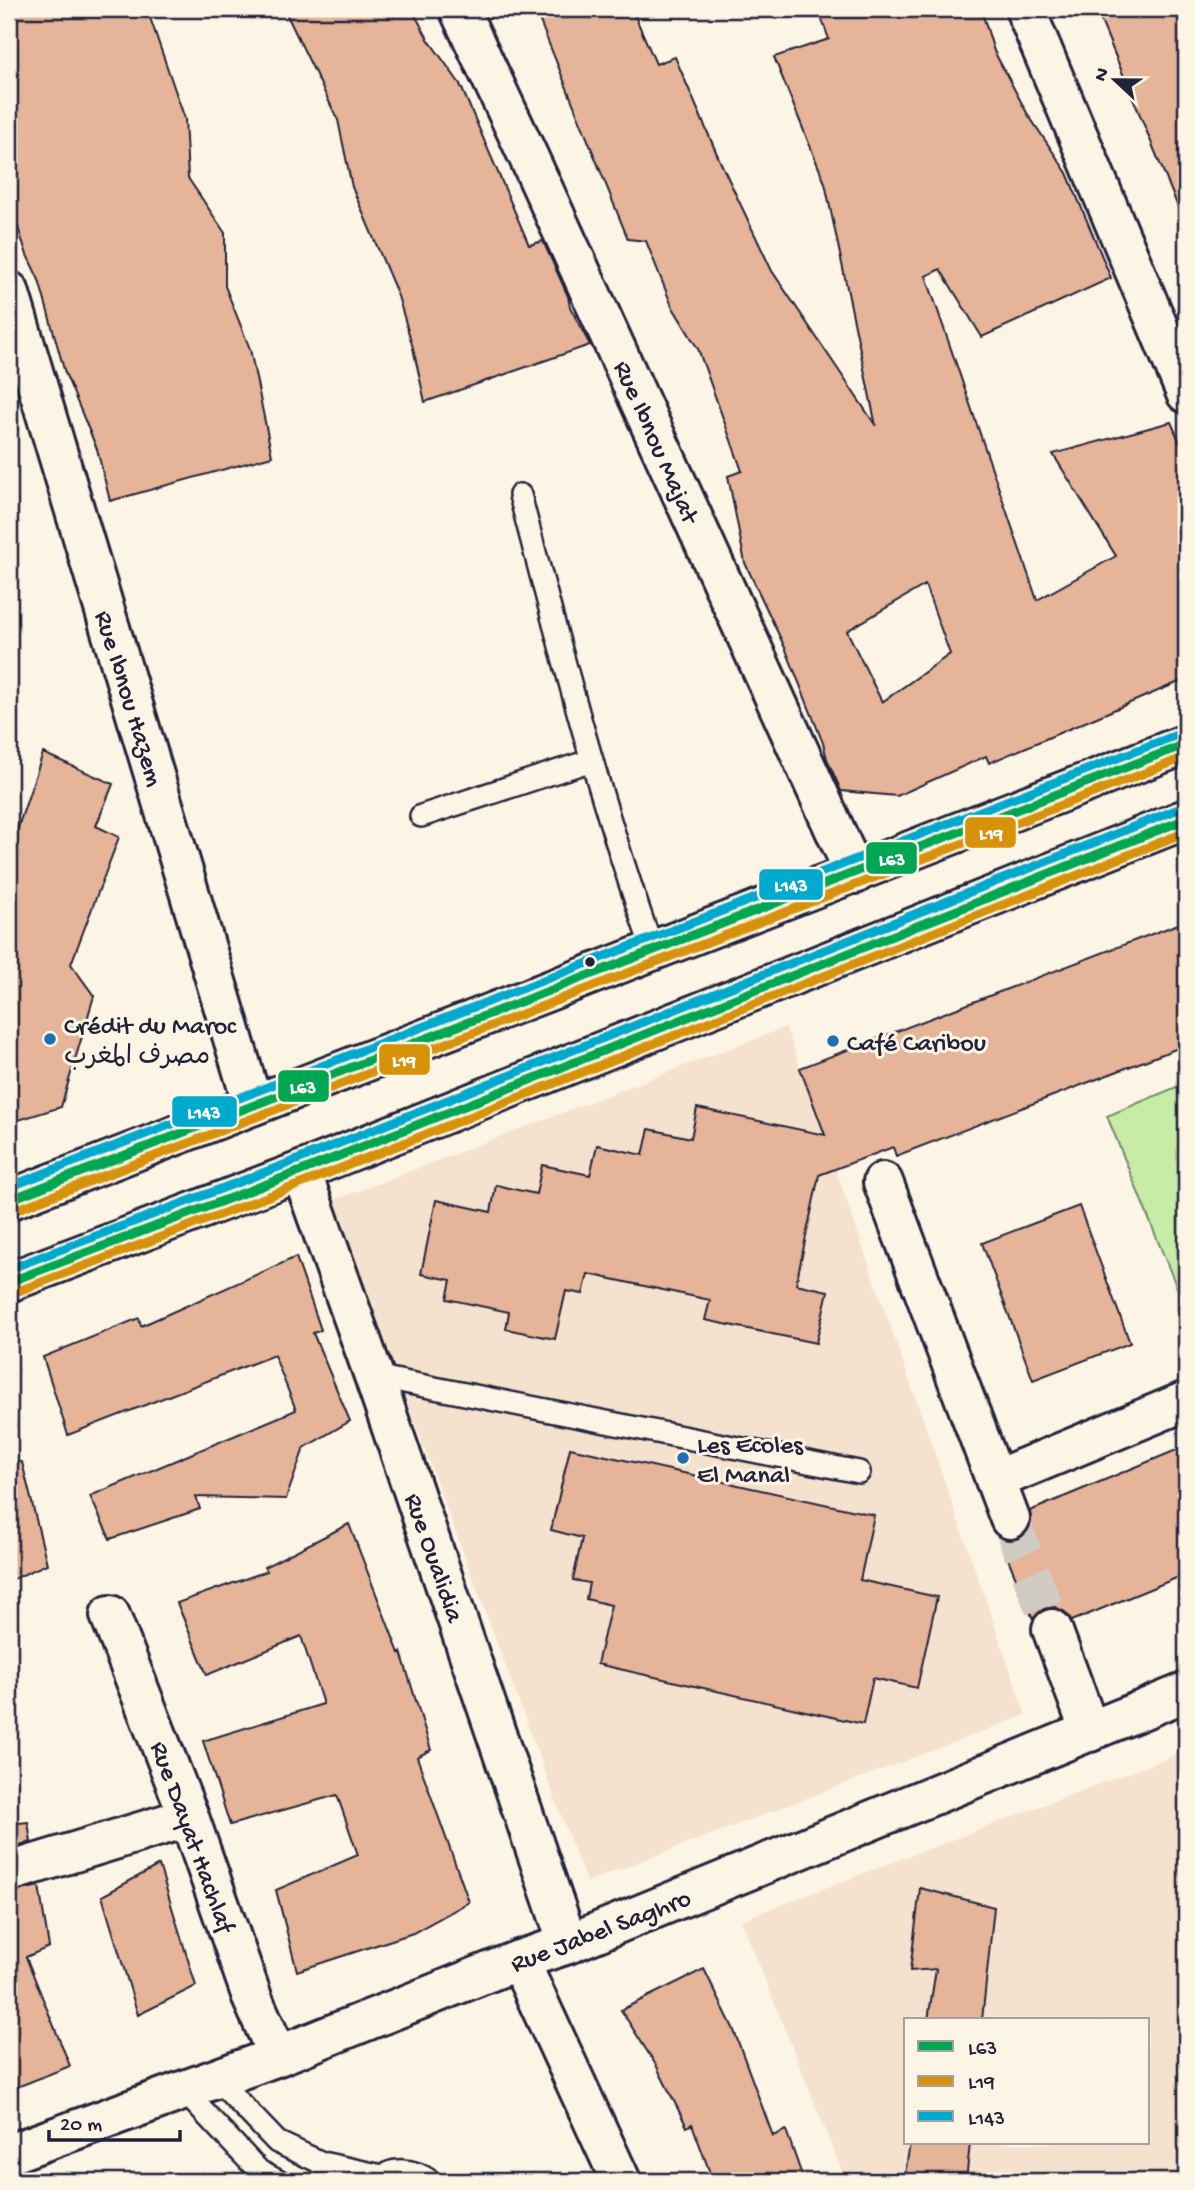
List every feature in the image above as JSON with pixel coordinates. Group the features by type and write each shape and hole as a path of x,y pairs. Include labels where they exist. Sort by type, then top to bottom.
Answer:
{"street":[{"name":"Rue Ibnou Majat","path":"458,9 541,183 855,874"},
{"path":"1025,9 1186,393"},
{"name":"Rue Ibnou Hazem","path":"9,291 253,1105"},
{"path":"9,1200 1186,744"},
{"path":"9,1282 301,1171 1186,819"},
{"name":"Rue Oualidia","path":"301,1171 568,1944"},
{"path":"883,1182 1010,1519"},
{"path":"995,1480 1186,1401"},
{"name":"Rue Dayat Hachlaf","path":"110,1615 189,1817 253,2000 278,2056"},
{"path":"1052,1629 1090,1731"},
{"name":"Rue Jabel Saghro","path":"9,2154 278,2056 519,1960 568,1944 1186,1692"},
{"path":"9,1872 189,1817"},
{"path":"519,1960 621,2181"}],"lane":[{"path":"520,495 564,665 632,892 653,951"},
{"path":"421,816 592,760"},
{"path":"374,1376 859,1472"},
{"path":"200,2084 277,2142 322,2163 380,2179 393,2171 406,2170 418,2173 430,2181"},
{"path":"200,2084 259,2171 278,2181"}],"shaded area":[{"name":"Les Ecoles El Manal","path":"786,1027 1026,1715 586,1882 332,1201"},
{"path":"1186,1751 1186,2181 846,2181 741,1920"}],"green space":[{"path":"1186,1083 1186,1310 1107,1116"}],"building":[{"path":"9,9 147,9 185,119 188,178 225,233 225,286 250,349 272,456 110,501 97,449 65,373 39,280 27,255 9,200"},
{"path":"284,9 412,9 428,39 460,84 529,245 543,241 568,296 570,307 590,345 425,402 398,296 352,187 338,120"},
{"path":"535,9 632,9 656,64 675,57 772,271 876,426 825,183 774,57 829,39 818,9 981,9 994,51 1027,113 1067,173 1111,278 982,337 940,269 926,276 1037,600 1116,556 1053,454 1171,422 1186,456 1186,679 989,763 986,756 897,796 841,791 786,650 745,563 728,476 742,471 698,349 672,306 646,241 628,239","holes":["925,585 950,654 882,702 847,631"]},
{"path":"1096,9 1186,9 1186,224 1185,224"},
{"path":"43,753 113,784 96,826 119,837 71,964 94,996 61,1107 9,1123 9,854"},
{"path":"1186,921 1186,1045 896,1156 893,1147 819,1175 796,1284 828,1291 816,1343 705,1320 710,1300 588,1274 583,1294 566,1291 555,1339 506,1329 509,1312 447,1299 451,1280 421,1274 436,1200 491,1212 496,1185 536,1194 542,1165 590,1175 597,1145 643,1155 649,1129 691,1138 697,1108 825,1135 800,1068"},
{"path":"1079,1206 1130,1343 1033,1380 982,1243"},
{"path":"296,1257 321,1330 313,1333 350,1421 304,1448 286,1499 196,1497 200,1509 110,1539 90,1496 296,1410 274,1355 68,1435 43,1357 139,1318 141,1326"},
{"path":"1186,1446 1186,1574 1072,1621 1065,1612 1055,1607 1044,1609 1033,1619 999,1537 1007,1541 1017,1540 1026,1533 1031,1523 1030,1511"},
{"path":"570,1448 874,1515 860,1580 937,1597 917,1688 873,1678 863,1724 597,1664 611,1605 586,1599 589,1583 573,1580 582,1538 551,1530"},
{"path":"22,1462 47,1564 9,1581 9,1463"},
{"path":"349,1524 399,1653 401,1652 431,1750 417,1757 469,1902 413,1933 297,1971 276,1890 358,1855 337,1795 230,1825 203,1741 323,1704 301,1636 207,1675 177,1603 267,1571 264,1567"},
{"path":"28,1822 31,1842 9,1849 9,1824"},
{"path":"159,1865 196,1986 138,2015 102,1896"},
{"path":"39,1886 49,1947 26,1957 70,2066 15,2088 9,2069 9,1893"},
{"path":"920,1888 994,1907 982,2018 928,2018 936,1969 910,1971"},
{"path":"704,1969 733,2028 773,2136 786,2130 804,2181 713,2181 692,2124 687,2127 656,2065 621,2010"},
{"path":"910,2144 970,2144 966,2181 904,2181"}],"tunnel":[{"path":"1010,1519 1052,1629"}],"transit line":[{"name":"L143","path":"9,1187 1182,733"},
{"name":"L63","path":"9,1200 1186,744"},
{"name":"L19","path":"13,1211 1186,757"},
{"name":"L143","path":"9,1269 297,1160 1181,808"},
{"name":"L63","path":"9,1282 301,1171 1186,819"},
{"name":"L19","path":"13,1293 306,1182 1186,832"}],"place":[{"name":"Crédit du Maroc مصرف المغرب","path":"50,1039"},
{"name":"Café Caribou","path":"833,1041"},
{"name":"Les Ecoles El Manal","path":"683,1458"}]}
